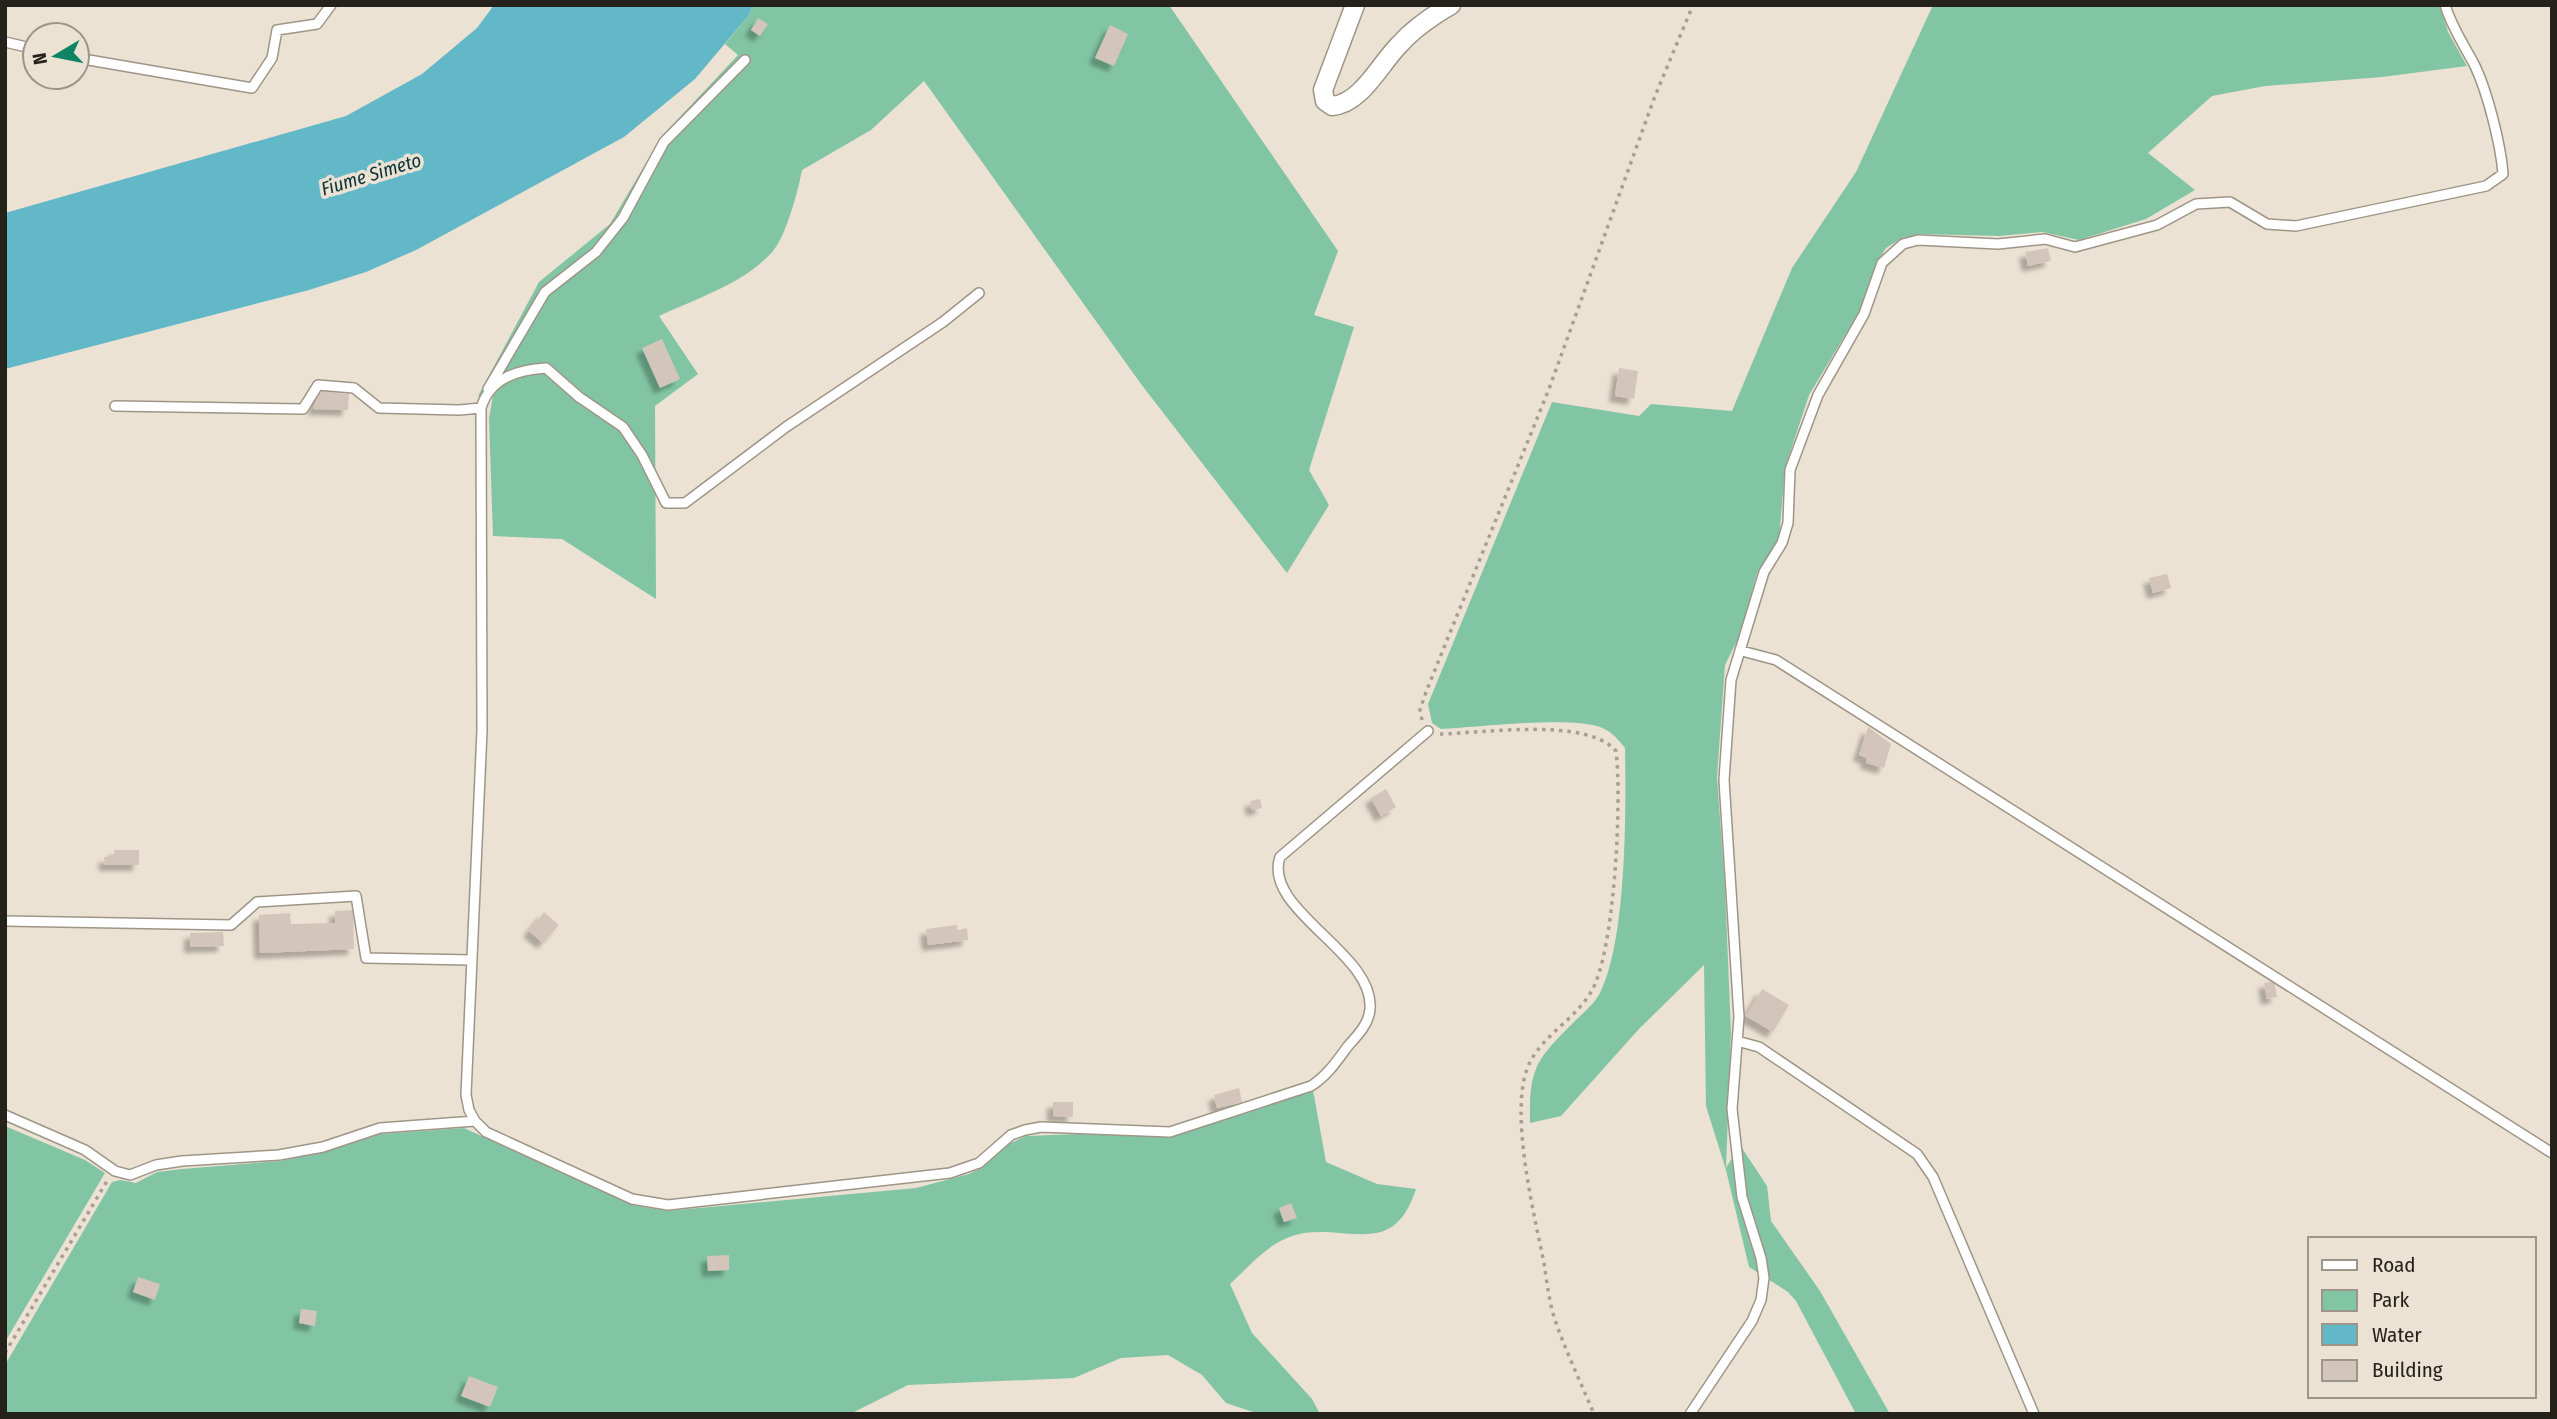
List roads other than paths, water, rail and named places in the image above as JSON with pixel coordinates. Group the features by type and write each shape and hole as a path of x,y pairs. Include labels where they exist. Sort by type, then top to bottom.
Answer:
{"street":[{"path":"1355,5 1323,90 1325,101 1332,106 1352,99 1399,44 1431,16 1451,5"}],"lane":[{"path":"91,60 252,88 272,58 276,30 317,24 331,5"},
{"path":"1690,1414 1752,1321 1761,1300 1764,1278 1737,1171 1732,1109 1739,1017 1724,780 1731,680 1764,572 1782,543 1788,523 1790,470 1808,420 1818,395 1864,314 1882,263 1892,251 1918,240 1998,244 2045,239 2075,247 2157,225 2196,204 2230,202 2267,224 2296,226 2486,186 2503,174 2501,152 2474,65 2452,29 2445,5"},
{"path":"745,60 664,142 622,218 596,252 544,292 485,394 481,408 482,730 466,1095 469,1110 486,1132 632,1199 668,1205 950,1173 979,1163 1011,1135 1025,1130 1041,1127 1170,1132 1311,1086 1323,1078 1363,1027 1370,1010 1368,995 1347,960 1285,892 1277,868 1280,857 1382,774 1428,731"},
{"path":"485,394 517,370 545,368 579,397 623,427 642,455 666,503 685,503 786,427 943,322 979,293"},
{"path":"115,406 303,409 318,386 354,388 379,408 481,408"},
{"path":"1742,651 1776,660 2552,1153"},
{"path":"5,921 231,925 257,902 356,896 366,958 472,960"},
{"path":"1737,1041 1759,1047 1917,1154 1933,1177 2034,1414"},
{"path":"5,1115 85,1150 115,1171 130,1175 156,1165 182,1161 279,1154 323,1147 380,1128 475,1121"}],"water":[{"name":"Fiume Simeto","path":"494,5 753,5 749,15 695,79 624,137 416,250 366,272 309,290 5,369 5,213 346,116 422,74 477,28"}]}
